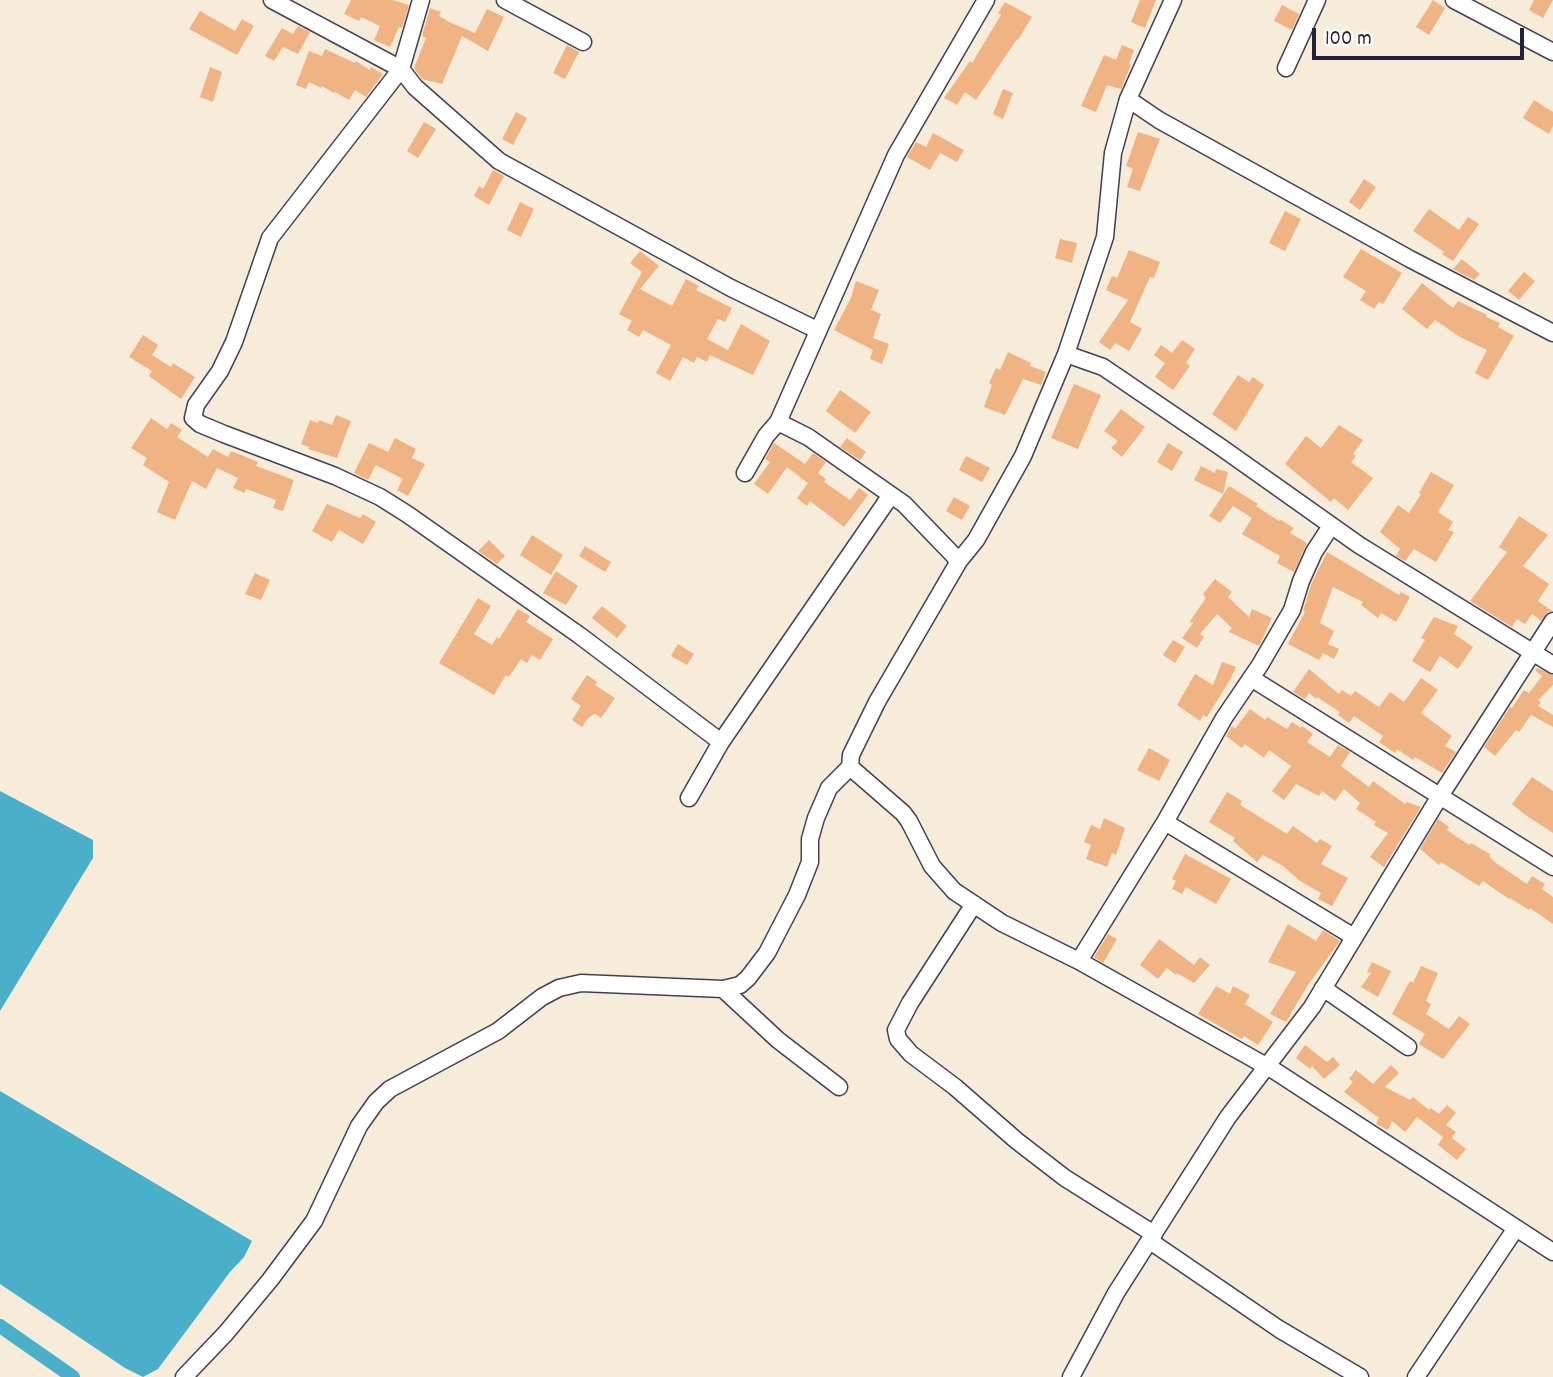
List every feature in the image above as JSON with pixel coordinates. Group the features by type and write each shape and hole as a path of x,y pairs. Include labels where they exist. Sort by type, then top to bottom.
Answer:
{"street":[{"path":"272,0 401,69 415,87 499,161 731,288 817,330"},
{"path":"421,0 401,69 313,186 270,238 234,342 220,371 196,405 194,418 200,424 335,476 380,497 579,635 721,742"},
{"path":"505,0 583,42"},
{"path":"745,473 766,436 778,422 896,155 986,0"},
{"path":"184,1377 253,1301 314,1221 359,1126 376,1102 390,1089 498,1031 542,997 559,988 581,983 723,989 740,985 767,953 797,895 810,862 810,839 829,788 850,767 851,755 877,702 960,561 976,541 1023,456 1066,355 1105,237 1113,153 1128,99 1173,0"},
{"path":"1286,68 1317,0"},
{"path":"1454,0 1553,52"},
{"path":"1128,99 1159,120 1410,259 1553,333"},
{"path":"1066,355 1103,367 1359,545 1553,665"},
{"path":"778,422 808,437 904,504 960,561"},
{"path":"689,798 721,742 891,495"},
{"path":"1079,961 1166,822 1224,718 1292,610 1300,580 1331,526"},
{"path":"1071,1377 1116,1293 1228,1117 1267,1068 1323,988 1439,797 1553,621"},
{"path":"1251,678 1553,867"},
{"path":"850,767 903,813 932,866 954,891 1002,923 1079,961 1267,1068 1553,1252"},
{"path":"1166,822 1354,936"},
{"path":"974,904 910,1003 897,1030 898,1039 911,1054 1065,1178 1279,1329 1360,1377"},
{"path":"1323,988 1408,1047"},
{"path":"723,989 778,1040 839,1087"},
{"path":"1416,1377 1516,1228"}],"water":[{"path":"0,791 93,840 93,858 0,1011"},
{"path":"0,1091 252,1241 244,1257 158,1369 143,1377 125,1368 0,1284"}],"building":[{"path":"351,0 393,0 409,5 402,28 399,27 390,47 374,40 380,26 361,17 359,21 344,14"},
{"path":"1140,0 1156,0 1145,28 1131,22"},
{"path":"1433,0 1445,8 1429,35 1416,27"},
{"path":"1534,0 1553,0 1543,18 1529,10"},
{"path":"1005,2 1032,17 1018,40 976,100 965,92 957,105 944,98 970,61 972,63 1001,15 998,13"},
{"path":"1282,5 1299,14 1292,30 1274,21"},
{"path":"430,8 441,12 439,16 451,23 475,33 487,9 504,17 488,51 462,36 442,84 422,79 414,68 426,38 422,36"},
{"path":"200,11 235,31 242,19 254,26 237,55 189,29"},
{"path":"298,26 310,32 298,54 283,47 274,61 265,56 282,28 293,34"},
{"path":"567,45 579,52 565,79 553,73"},
{"path":"1122,45 1134,50 1121,89 1107,85 1096,112 1081,106 1104,55 1116,60"},
{"path":"325,49 383,74 366,97 355,90 349,100 309,82 306,89 296,85 309,51 322,56"},
{"path":"210,67 222,72 213,102 200,97"},
{"path":"1003,89 1013,93 1003,119 993,114"},
{"path":"1534,100 1553,112 1553,126 1549,134 1523,118"},
{"path":"516,112 527,118 513,145 502,139"},
{"path":"424,122 436,129 418,158 407,151"},
{"path":"1138,132 1160,139 1140,191 1127,187 1133,169 1126,166"},
{"path":"933,133 964,150 957,162 940,153 930,170 907,157 916,142 926,147"},
{"path":"493,170 504,176 489,205 474,196 479,186 483,189"},
{"path":"1364,179 1376,187 1360,210 1349,202"},
{"path":"520,202 534,209 521,237 507,230"},
{"path":"1429,209 1459,230 1468,217 1479,224 1453,261 1413,231"},
{"path":"1285,211 1301,219 1285,251 1269,243"},
{"path":"1060,239 1077,243 1072,263 1055,258"},
{"path":"1361,249 1402,273 1383,304 1379,302 1374,309 1360,300 1366,291 1343,277"},
{"path":"1129,250 1160,262 1154,278 1150,277 1130,322 1142,329 1129,351 1115,343 1110,350 1099,342 1128,300 1106,290 1112,276 1117,278"},
{"path":"640,251 659,266 640,289 672,306 686,279 699,286 696,290 732,308 725,322 718,319 707,339 728,350 741,324 770,341 753,375 710,355 707,362 697,357 694,363 683,357 670,381 656,373 671,345 643,330 639,337 627,330 632,321 619,314 642,272 630,263"},
{"path":"1462,259 1480,274 1474,280 1453,269"},
{"path":"1524,272 1535,281 1519,300 1508,291"},
{"path":"856,281 879,290 871,310 881,314 873,338 889,344 882,364 870,359 873,350 834,330 851,298"},
{"path":"1422,283 1453,308 1458,301 1500,323 1498,327 1514,336 1488,380 1475,373 1487,350 1460,337 1435,320 1427,329 1402,309"},
{"path":"143,335 158,345 152,355 171,367 173,363 195,377 181,399 149,376 152,371 129,357"},
{"path":"1182,340 1195,349 1186,363 1190,366 1173,390 1155,377 1165,363 1154,355 1161,345 1172,353"},
{"path":"1008,352 1031,363 1030,366 1046,372 1041,385 1023,379 1005,415 984,407 992,385 989,383 996,368 1000,370"},
{"path":"1238,375 1249,382 1253,377 1264,385 1236,431 1212,414"},
{"path":"1074,384 1101,395 1078,449 1051,438"},
{"path":"840,390 871,412 855,433 826,411"},
{"path":"1121,409 1145,427 1122,457 1111,448 1118,441 1104,431"},
{"path":"336,415 351,421 337,458 308,449 309,447 301,444 310,420 332,425"},
{"path":"151,418 167,429 171,423 182,430 177,437 208,457 213,449 228,457 231,451 258,462 256,466 294,480 283,511 273,508 276,500 246,489 244,493 233,488 238,478 217,468 206,489 192,481 175,520 157,512 169,482 143,465 147,458 131,448"},
{"path":"1339,425 1363,440 1351,462 1373,478 1348,510 1334,498 1331,502 1285,464 1306,436 1321,448"},
{"path":"395,438 416,449 412,458 425,464 408,496 397,490 403,479 376,465 368,480 354,473 369,443 388,452"},
{"path":"847,438 866,452 860,460 840,447"},
{"path":"774,443 805,464 813,453 826,462 818,473 826,479 824,482 850,500 859,488 868,495 844,527 810,501 807,506 797,498 808,483 787,467 768,494 754,484 770,462 765,459"},
{"path":"1168,443 1183,452 1172,471 1157,462"},
{"path":"966,456 990,468 982,482 959,470"},
{"path":"1201,466 1215,473 1216,469 1228,472 1223,494 1194,480"},
{"path":"1431,472 1454,485 1438,512 1453,522 1448,530 1454,532 1436,562 1414,549 1405,561 1396,556 1400,549 1380,532 1398,505 1409,513"},
{"path":"1229,486 1279,521 1294,528 1290,533 1307,543 1294,572 1277,563 1280,556 1242,534 1252,518 1233,506 1220,523 1209,516"},
{"path":"954,497 970,506 962,520 946,511"},
{"path":"327,504 360,518 363,514 376,522 363,544 339,530 332,542 312,531"},
{"path":"1519,516 1548,535 1523,566 1549,584 1538,601 1552,611 1541,621 1532,614 1525,624 1517,619 1512,627 1470,601 1507,552 1499,547"},
{"path":"532,535 563,555 551,575 520,555"},
{"path":"489,540 505,556 497,564 478,551"},
{"path":"585,546 611,562 605,572 579,556"},
{"path":"1327,552 1399,595 1401,592 1410,597 1396,622 1381,613 1378,618 1361,605 1363,602 1333,587 1320,623 1334,631 1328,644 1339,649 1334,659 1323,653 1319,660 1288,644 1305,612 1303,611 1311,585"},
{"path":"556,571 578,586 566,605 543,593"},
{"path":"255,573 270,580 261,600 245,594"},
{"path":"1215,579 1232,592 1228,597 1249,617 1252,609 1272,618 1259,646 1229,632 1232,628 1217,614 1200,634 1204,637 1197,648 1182,638 1206,598 1203,594"},
{"path":"478,598 491,606 474,634 492,645 497,637 499,639 518,609 530,616 526,622 553,639 540,660 532,655 527,663 521,659 509,677 506,675 494,695 439,663"},
{"path":"602,606 627,626 617,638 592,618"},
{"path":"1434,617 1458,626 1454,634 1473,647 1458,669 1440,656 1430,672 1412,661 1425,640 1421,638"},
{"path":"1173,640 1185,647 1175,663 1163,655"},
{"path":"678,644 694,654 687,665 671,656"},
{"path":"1222,662 1236,667 1207,717 1203,715 1200,721 1177,705 1195,674 1213,685"},
{"path":"1537,668 1553,675 1553,685 1538,700 1541,702 1538,706 1553,715 1553,727 1531,715 1519,732 1516,730 1495,756 1484,747 1510,707 1512,708 1524,690 1529,693 1542,676 1535,670"},
{"path":"1309,669 1339,694 1342,690 1351,696 1355,691 1379,707 1390,692 1404,702 1421,678 1438,690 1421,713 1452,736 1445,746 1456,752 1442,773 1415,757 1413,760 1397,749 1395,753 1379,742 1383,736 1354,716 1349,723 1338,715 1340,712 1317,697 1316,699 1309,693 1305,699 1293,692"},
{"path":"587,675 597,682 595,685 615,698 601,718 595,714 588,718 582,727 572,720 581,706 571,699"},
{"path":"1250,709 1265,720 1267,717 1287,729 1292,722 1301,728 1302,726 1313,734 1307,742 1330,757 1338,745 1350,752 1341,766 1369,787 1373,781 1405,804 1407,802 1421,807 1384,867 1370,857 1388,833 1356,809 1360,803 1344,789 1335,801 1322,791 1319,796 1296,784 1284,800 1272,791 1291,766 1269,750 1264,758 1245,744 1242,748 1226,736 1232,726 1235,729"},
{"path":"1149,748 1170,760 1159,781 1137,770"},
{"path":"1532,777 1553,791 1553,833 1512,804"},
{"path":"1227,792 1242,801 1240,805 1287,834 1293,826 1317,843 1320,839 1332,846 1321,864 1348,878 1332,906 1318,899 1321,893 1300,881 1283,866 1263,855 1257,862 1233,841 1235,838 1209,822"},
{"path":"1104,818 1125,828 1116,855 1112,853 1107,867 1086,859 1091,845 1084,842 1091,825 1100,829"},
{"path":"1438,819 1449,827 1447,830 1469,845 1471,843 1490,854 1496,863 1527,884 1532,876 1545,884 1542,889 1553,897 1553,924 1483,881 1479,886 1441,862 1439,865 1420,849"},
{"path":"1185,854 1231,879 1216,904 1186,887 1182,894 1172,889 1176,881 1172,879"},
{"path":"1288,924 1316,941 1323,930 1340,941 1308,985 1286,1022 1270,1014 1296,972 1268,962"},
{"path":"1108,934 1117,939 1103,963 1094,957"},
{"path":"1159,939 1194,965 1200,957 1210,965 1194,983 1167,968 1158,979 1140,965"},
{"path":"1372,962 1391,971 1378,997 1361,987 1371,973 1367,972"},
{"path":"1421,966 1438,973 1426,1001 1431,1004 1426,1014 1449,1029 1459,1016 1470,1024 1443,1059 1419,1044 1425,1034 1392,1014"},
{"path":"1216,986 1230,994 1233,986 1250,995 1245,1004 1273,1022 1258,1045 1198,1014"},
{"path":"1305,1045 1327,1062 1333,1057 1340,1065 1324,1079 1312,1066 1310,1069 1296,1058"},
{"path":"1391,1065 1399,1073 1385,1087 1410,1100 1413,1097 1429,1110 1431,1108 1439,1114 1447,1105 1456,1113 1446,1125 1456,1132 1452,1138 1466,1149 1457,1160 1438,1145 1443,1137 1417,1117 1405,1132 1392,1121 1388,1130 1376,1124 1379,1118 1344,1092 1353,1082 1349,1079 1356,1070 1373,1084"}],"waterway":[{"path":"0,1326 73,1377"}]}
